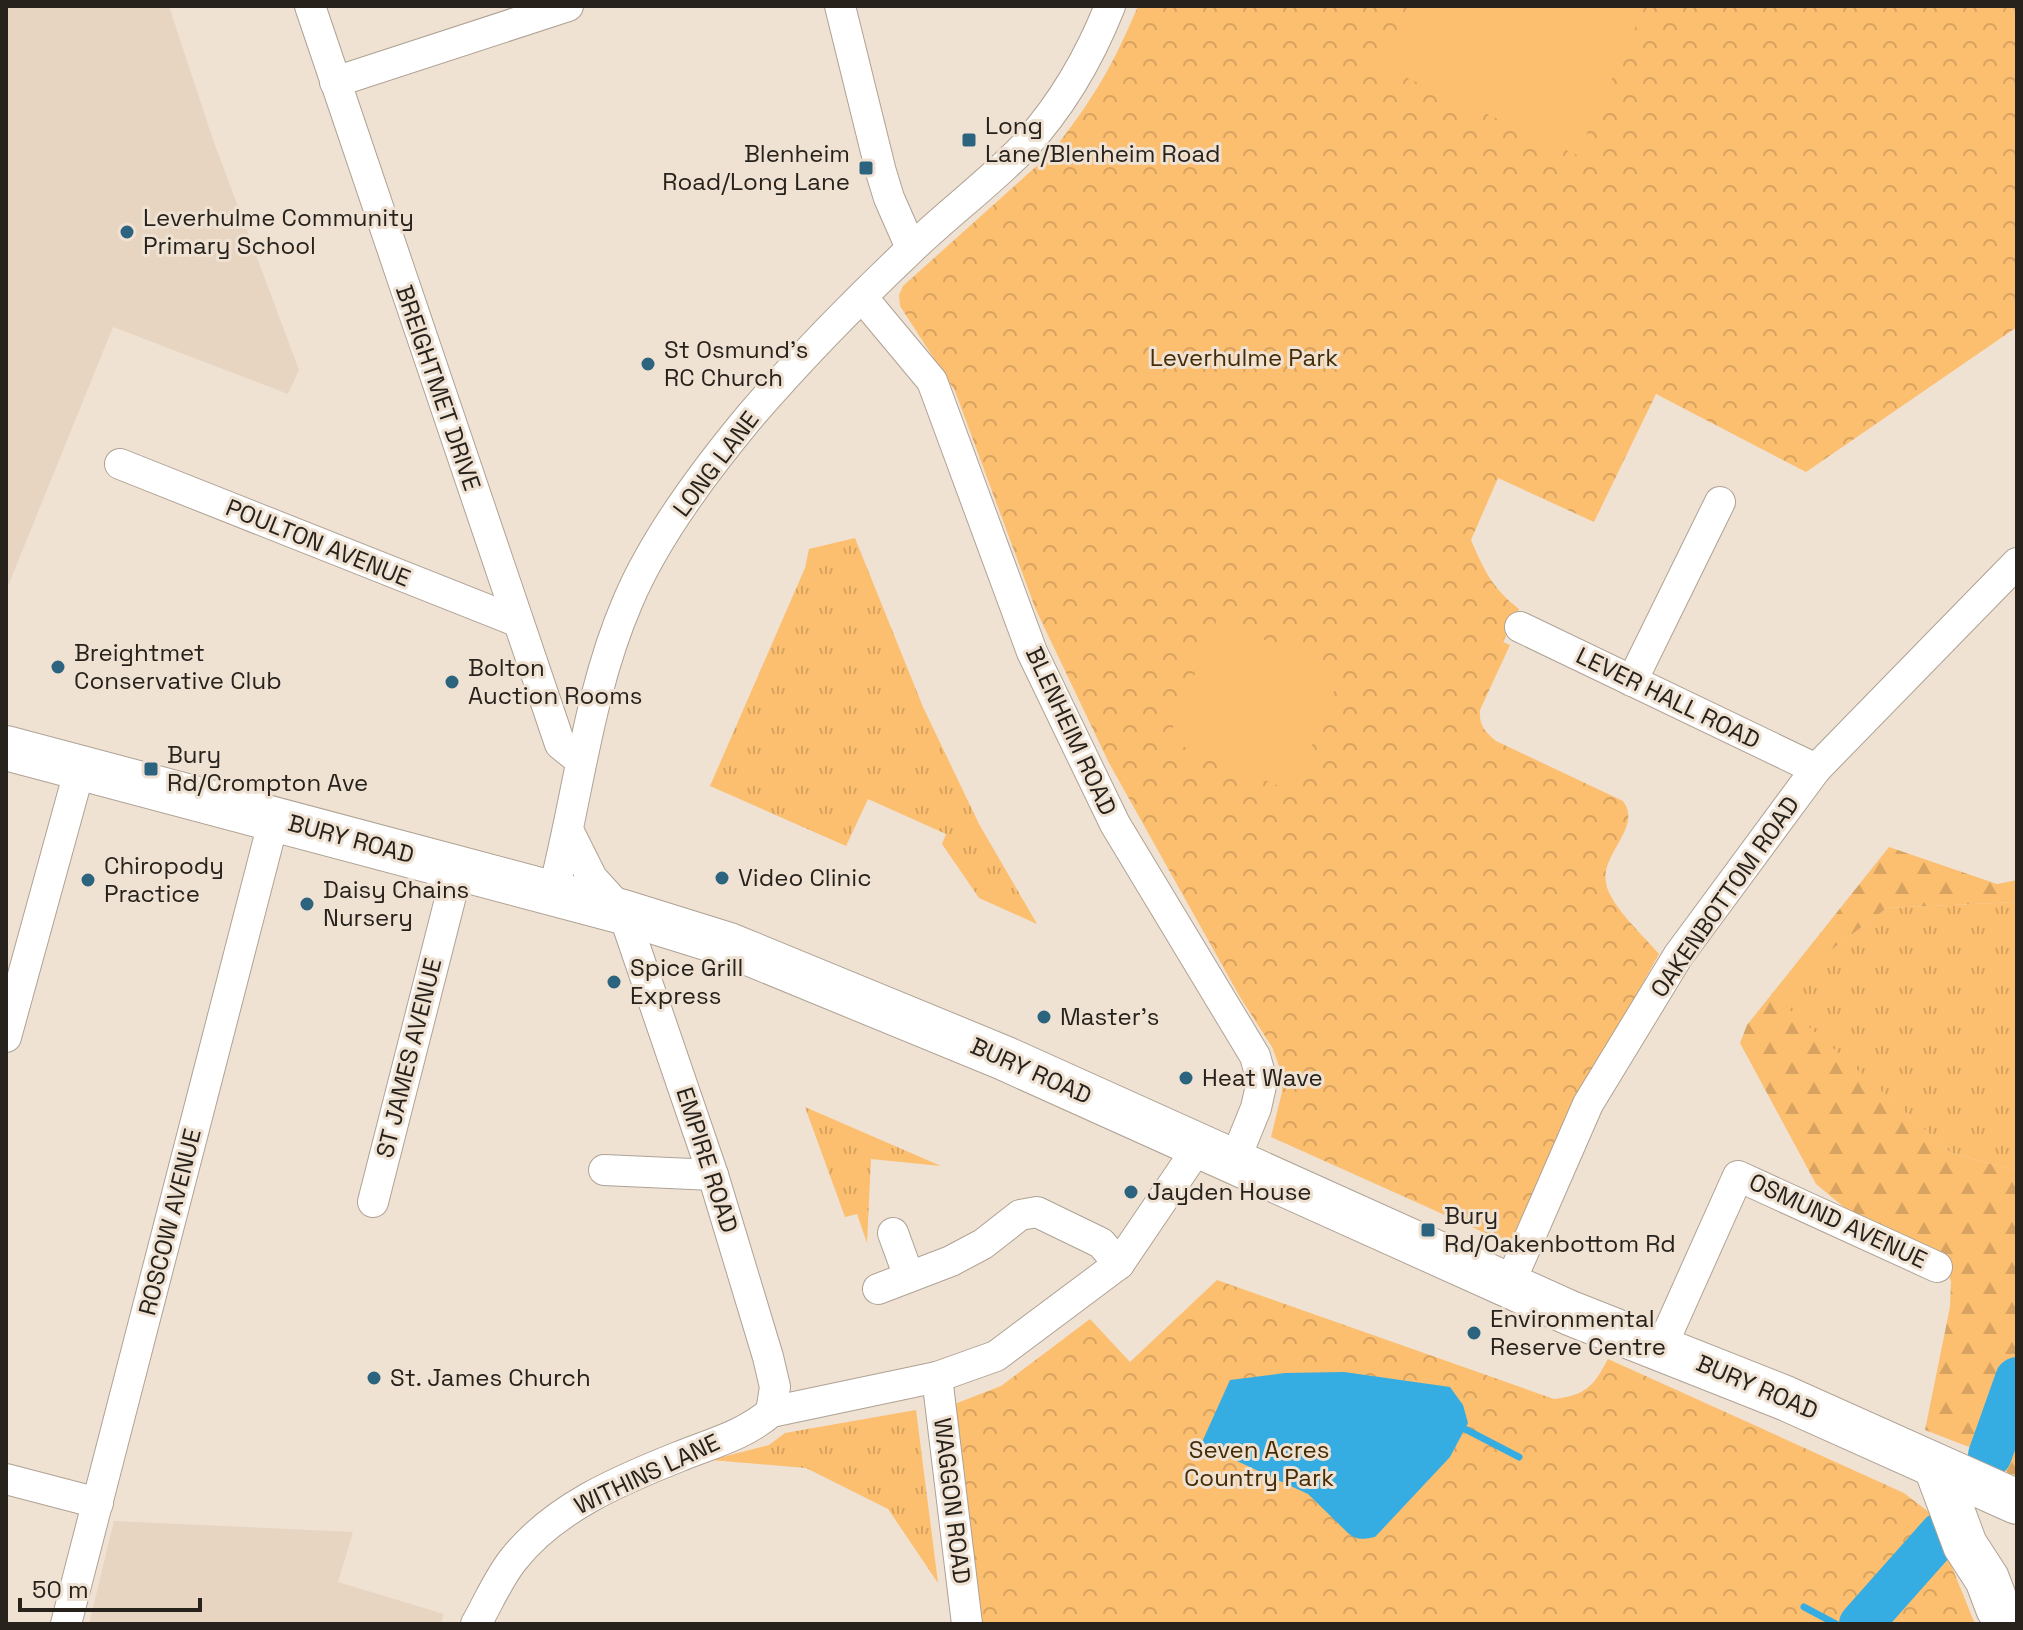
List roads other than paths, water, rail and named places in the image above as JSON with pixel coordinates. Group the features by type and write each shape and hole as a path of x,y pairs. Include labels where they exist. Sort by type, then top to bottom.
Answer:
{"highway":[{"name":"BURY ROAD","path":"6,748 623,912 729,945 1004,1058 1570,1313 1785,1398 2012,1500"},
{"path":"1936,1467 1965,1545 1987,1579 1998,1608 2009,1624"},
{"path":"1987,1579 1992,1542 2012,1500"}],"street":[{"name":"BREIGHTMET DRIVE","path":"310,6 560,744 581,761"},
{"path":"335,82 568,6"},
{"path":"840,6 881,172 911,248"},
{"name":"LONG LANE","path":"553,893 569,832 581,761 610,651 628,601 657,547 690,495 751,416 911,248 1007,163 1044,123 1087,58 1110,6"},
{"name":"BLENHEIM ROAD","path":"771,1412 937,1377 996,1356 1119,1264 1256,1108 1262,1081 1255,1056 1115,824 1032,652 932,381 862,297"},
{"name":"POULTON AVENUE","path":"120,464 516,621"},
{"path":"1632,681 1720,502"},
{"name":"OAKENBOTTOM ROAD","path":"1509,1285 1588,1104 1678,956 1816,769 2017,563"},
{"name":"LEVER HALL ROAD","path":"1520,627 1816,769"},
{"path":"6,1037 80,768"},
{"name":"ROSCOW AVENUE","path":"66,1624 274,819"},
{"path":"569,832 592,878 623,912"},
{"name":"ST JAMES AVENUE","path":"373,1202 458,868"},
{"name":"EMPIRE ROAD","path":"623,912 713,1175 768,1357 775,1387 771,1412"},
{"path":"604,1170 713,1175"},
{"name":"OSMUND AVENUE","path":"1661,1348 1738,1176 1937,1267"},
{"path":"878,1289 951,1261 983,1244 1020,1215 1037,1212 1101,1243 1119,1264"},
{"path":"893,1233 909,1277"},
{"name":"WAGGON ROAD","path":"937,1377 967,1624"},
{"name":"WITHINS LANE","path":"476,1624 511,1562 530,1541 566,1511 582,1500 648,1469 754,1427 771,1412"},
{"path":"6,1479 98,1503"}],"water":[{"path":"1344,1372 1450,1387 1463,1405 1468,1423 1450,1457 1375,1537 1351,1536 1308,1494 1202,1442 1230,1380 1285,1373"}],"waterway":[{"path":"1990,1455 2017,1379"},
{"path":"1465,1429 1519,1457"},
{"path":"1861,1624 1941,1534"},
{"path":"1804,1607 1836,1624"}],"place":[{"name":"Long Lane/Blenheim Road","path":"969,140"},
{"name":"Blenheim Road/Long Lane","path":"866,168"},
{"name":"Leverhulme Community Primary School","path":"127,232"},
{"name":"St Osmund's RC Church","path":"648,364"},
{"name":"Breightmet Conservative Club","path":"58,667"},
{"name":"Bolton Auction Rooms","path":"452,682"},
{"name":"Bury Rd/Crompton Ave","path":"151,769"},
{"name":"Video Clinic","path":"722,878"},
{"name":"Chiropody Practice","path":"88,880"},
{"name":"Daisy Chains Nursery","path":"307,904"},
{"name":"Spice Grill Express","path":"614,982"},
{"name":"Master's","path":"1044,1017"},
{"name":"Heat Wave","path":"1186,1078"},
{"name":"Jayden House","path":"1131,1192"},
{"name":"Bury Rd/Oakenbottom Rd","path":"1428,1230"},
{"name":"Environmental Reserve Centre","path":"1474,1333"},
{"name":"St. James Church","path":"374,1378"}],"park label":[{"name":"Leverhulme Park","path":"1244,358"},
{"name":"Seven Acres Country Park","path":"1259,1464"}]}
